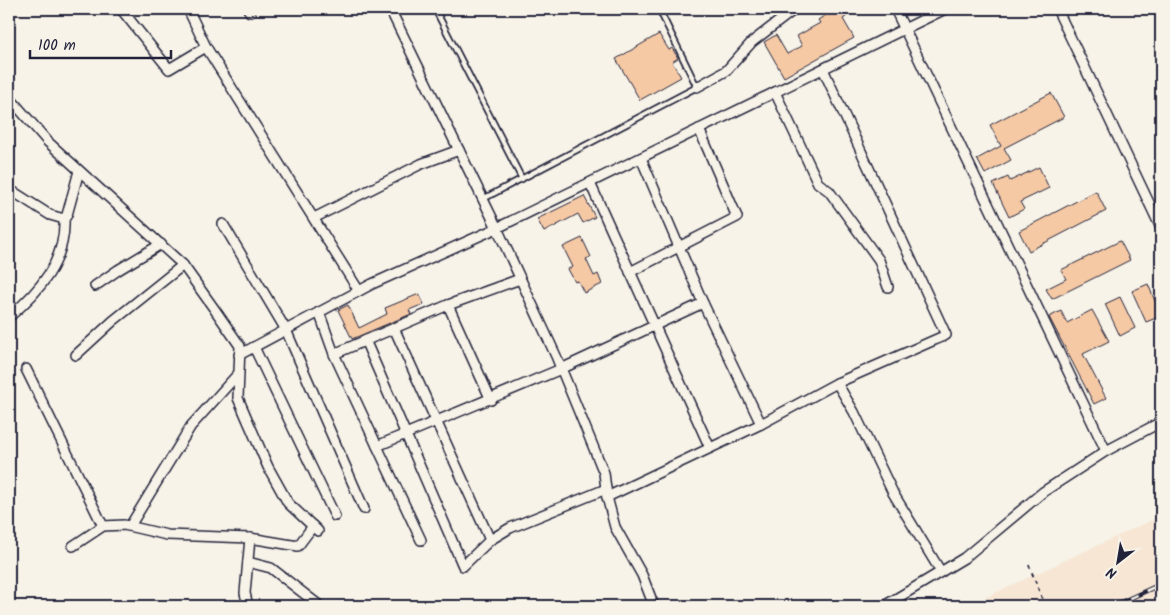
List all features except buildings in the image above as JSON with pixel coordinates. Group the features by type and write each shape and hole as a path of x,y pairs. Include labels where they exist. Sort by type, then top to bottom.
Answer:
{"street":[{"path":"121,9 169,69 206,47"},
{"path":"188,9 206,47 359,291"},
{"path":"390,9 497,228 561,369 604,473 606,493 615,526 642,575 654,606"},
{"path":"697,87 726,72 752,42 795,9"},
{"path":"895,9 1106,451"},
{"path":"239,355 359,291 497,228 945,9"},
{"path":"1057,9 1161,228"},
{"path":"365,340 463,566 490,540 510,528 606,493 710,448 761,424 837,382 946,335 823,69"},
{"path":"774,92 818,183 829,191 879,260 888,287"},
{"path":"9,98 48,142 183,265 240,346 237,375 238,398 268,467 288,503 316,528 298,546 250,538 167,535 130,526 103,526 73,546"},
{"path":"630,272 737,217 699,129"},
{"path":"314,218 421,164 459,150"},
{"path":"641,158 703,304 761,424"},
{"path":"9,317 44,283 56,262 64,219 67,216 79,170"},
{"path":"590,183 710,448"},
{"path":"9,189 50,215 64,219"},
{"path":"223,224 286,330 364,509"},
{"path":"95,286 161,244"},
{"path":"76,355 183,265"},
{"path":"334,354 448,305 520,278"},
{"path":"377,446 491,400 703,304"},
{"path":"448,305 491,400"},
{"path":"319,312 334,354 421,540"},
{"path":"394,328 490,540"},
{"path":"254,347 335,516"},
{"path":"26,369 103,526"},
{"path":"130,526 191,426 237,375"},
{"path":"837,382 854,412 893,494 941,572"},
{"path":"884,606 964,558 1043,492 1106,451 1161,422"},
{"path":"248,606 245,592 250,538"},
{"path":"248,562 271,568 320,606"}],"lane":[{"path":"435,9 522,179"},
{"path":"483,199 697,87 658,9"}],"path":[{"path":"1028,564 1045,606"}],"shaded area":[{"path":"1161,516 1161,606 967,606 1126,532"}],"railway":[{"path":"1113,606 1161,584"}]}
